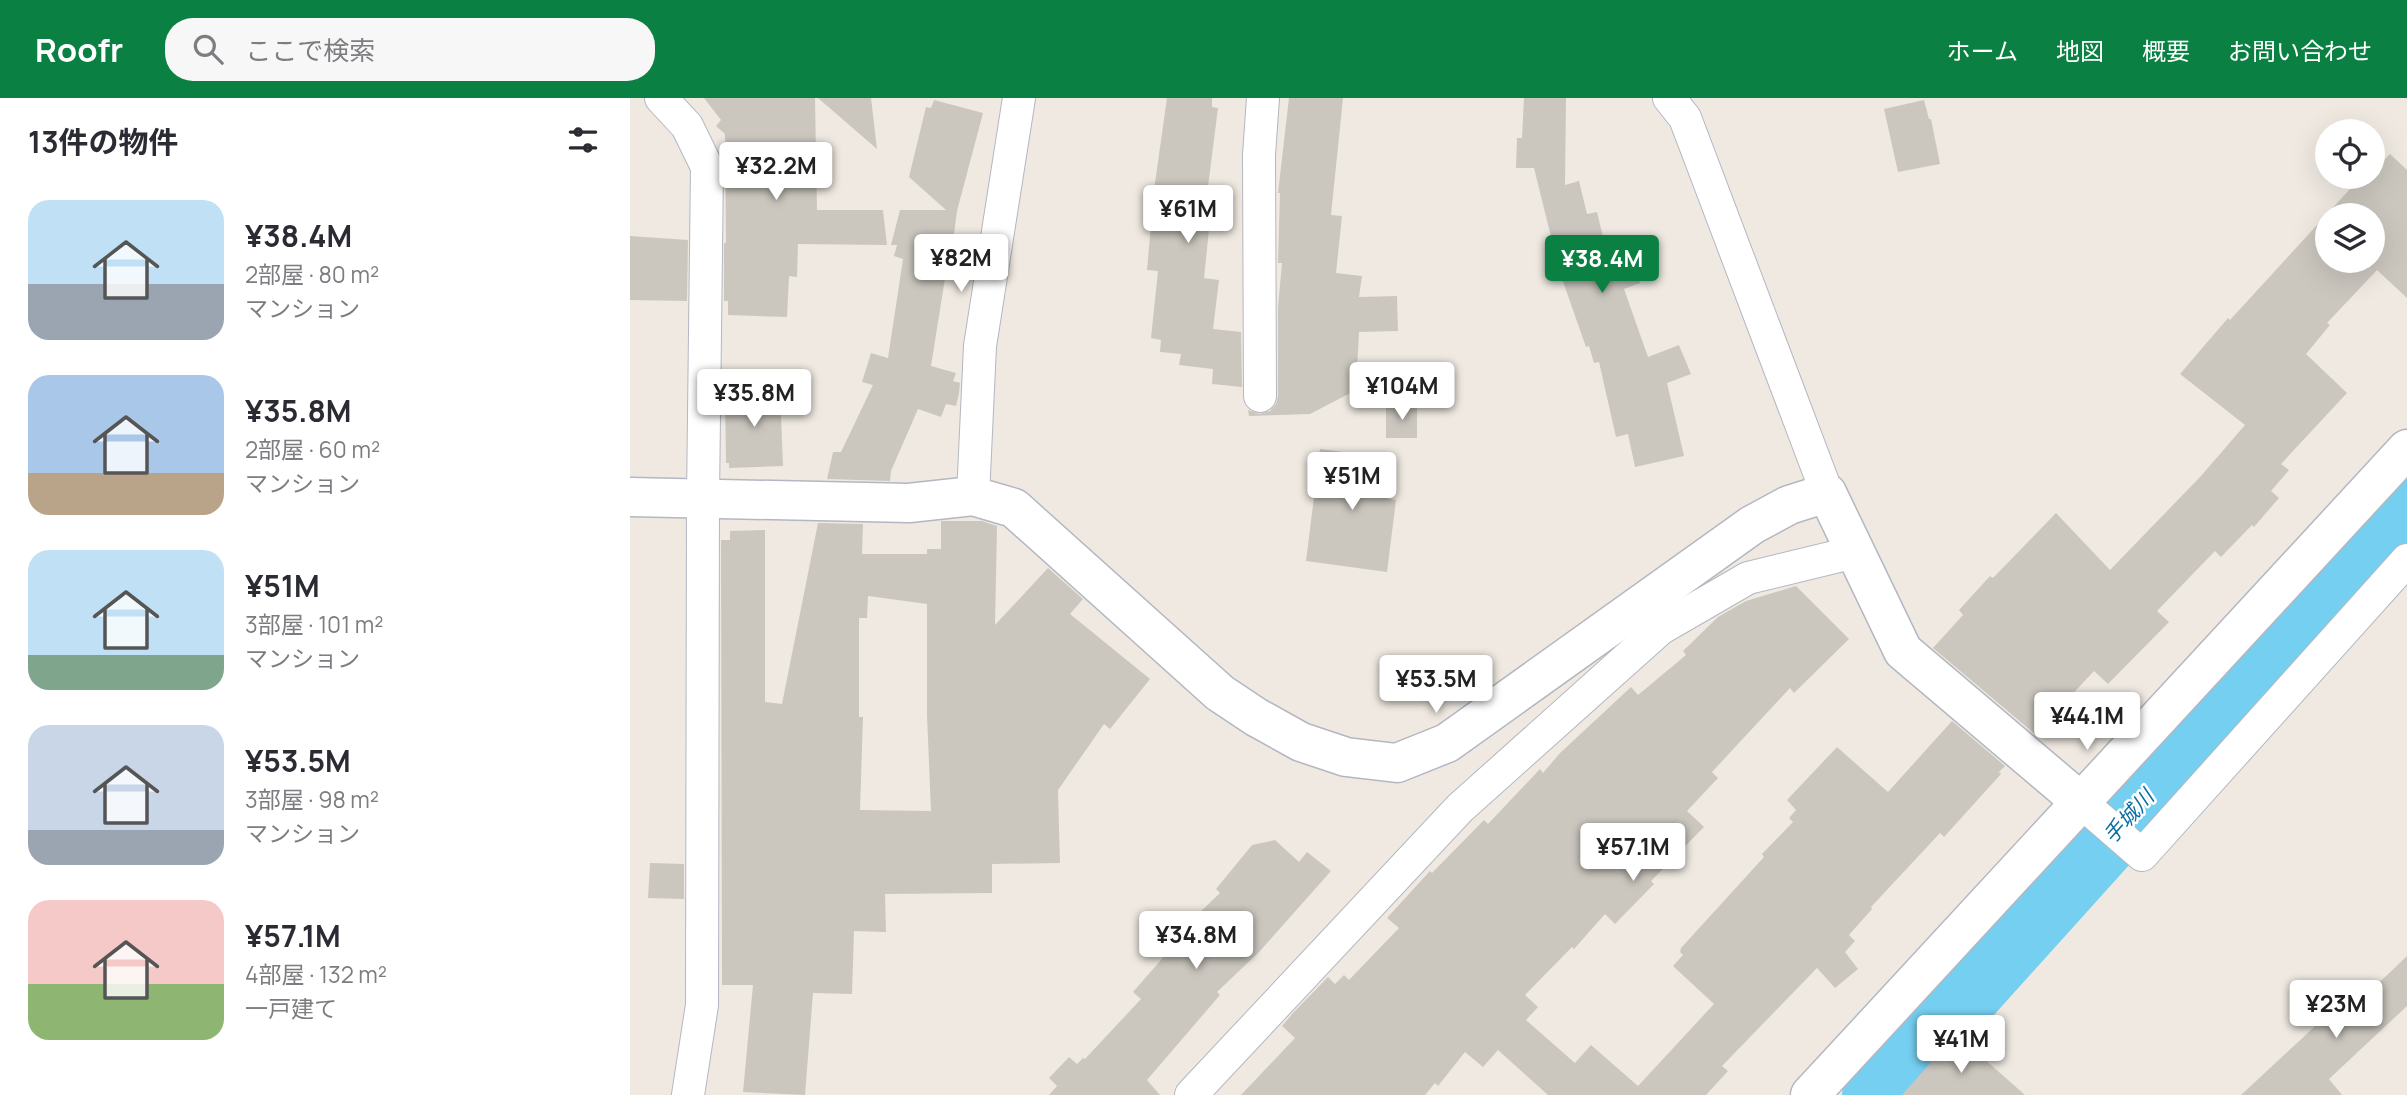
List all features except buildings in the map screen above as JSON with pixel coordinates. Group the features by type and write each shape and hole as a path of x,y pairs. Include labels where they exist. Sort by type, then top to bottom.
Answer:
{"street":[{"path":"661,98 687,126 708,167 703,498 702,1005 688,1095"},
{"path":"973,496 980,346 1019,98"},
{"path":"1260,396 1259,155 1263,98"},
{"path":"1669,98 1685,118 1827,493 1903,652 2142,855 2407,560"},
{"path":"1810,1095 2407,449"},
{"path":"630,497 909,503 973,496 1014,509 1220,693 1256,717 1301,742 1324,750 1346,757 1397,763 1447,743 1752,525 1790,505 1827,493"},
{"path":"1191,1095 1460,808 1660,629 1748,578 1855,552"}],"waterway":[{"name":"手城川","path":"1876,1095 2407,506"}]}
